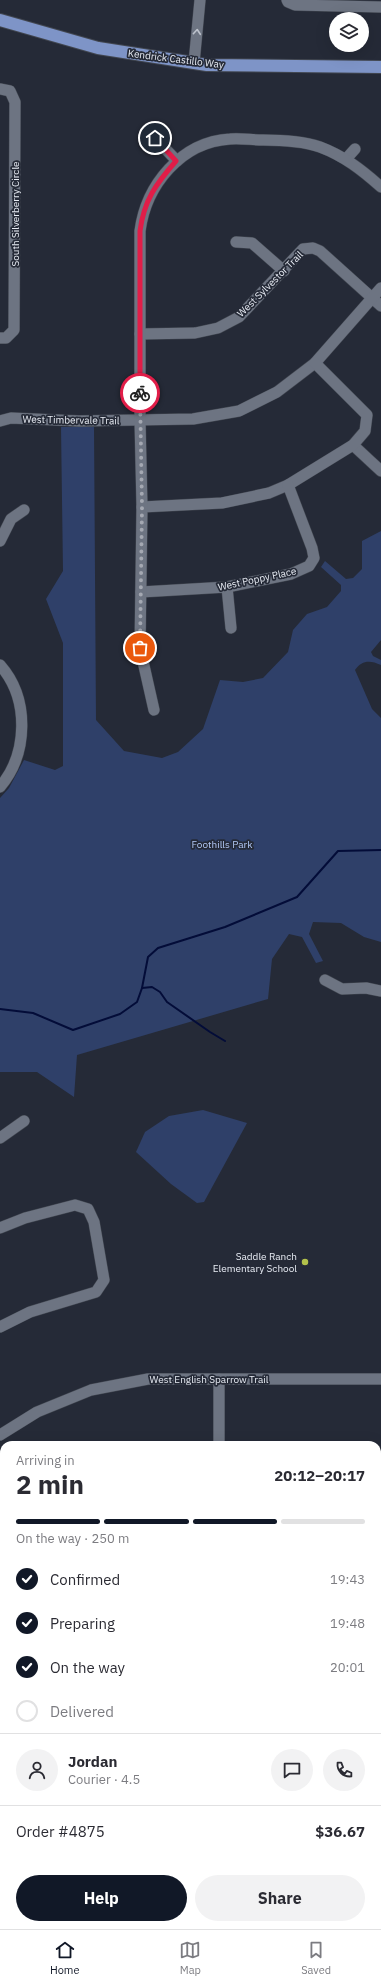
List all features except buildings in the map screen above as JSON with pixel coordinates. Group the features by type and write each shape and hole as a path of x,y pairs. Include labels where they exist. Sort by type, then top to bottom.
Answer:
{"main road":[{"name":"Kendrick Castillo Way","path":"0,20 98,48 194,63 266,67 381,67"}],"street":[{"path":"194,63 200,0"},
{"path":"287,0 295,5 362,4 381,7"},
{"name":"South Silverberry Circle","path":"0,89 10,92 15,102 15,110 14,330 6,338 0,338"},
{"path":"155,138 176,161"},
{"path":"154,710 140,648 142,507 140,420 140,231 142,217 152,190 176,161 190,151 211,143 229,139 303,143 320,147 358,166 381,186"},
{"path":"346,159 354,148"},
{"path":"236,242 252,243 284,271"},
{"name":"West Sylvestor Trail","path":"140,334 195,333 218,328 239,317 284,271 303,249 313,248 320,251 381,306"},
{"name":"West Timbervale Trail","path":"0,421 11,418 79,421 193,419 240,411 277,392 315,363 381,288"},
{"path":"142,507 222,503 269,493 288,485 354,445 365,431 367,415 315,363"},
{"path":"354,445 381,471"},
{"name":"West Poppy Place","path":"140,592 227,587 291,574 309,566 314,558 312,548 288,485"},
{"path":"0,541 10,519 24,510"},
{"path":"227,587 231,628"},
{"path":"0,665 7,673 20,707 22,734 17,760 0,787"},
{"path":"325,980 342,989 366,988 381,991"},
{"path":"0,1138 24,1121"},
{"path":"0,1228 25,1218 75,1205 88,1209 94,1222 104,1280 96,1292 30,1312 0,1327"},
{"name":"West English Sparrow Trail","path":"0,1435 37,1412 106,1386 148,1379 381,1379"},
{"path":"218,1379 218,1441"}],"green space":[{"name":"Foothills Park","path":"61,427 94,427 96,720 124,751 162,758 178,752 203,729 220,680 243,682 263,678 288,652 293,630 307,614 327,607 341,591 341,585 321,567 325,561 346,579 353,578 362,569 362,541 381,531 381,640 371,652 373,656 381,660 381,665 373,662 366,662 360,664 355,670 372,709 381,718 381,942 364,937 341,923 313,922 309,934 323,961 316,963 302,937 289,934 272,959 268,999 77,1055 74,1097 37,1072 0,1072 0,798 9,788 24,760 55,770 63,766 63,643 46,599 63,571"},
{"path":"203,1110 247,1123 204,1202 197,1203 171,1184 136,1152 145,1132 169,1116"}],"waterway":[{"path":"0,1009 33,1013 73,1030 120,1014 137,1002 142,988 148,957 158,948 225,927 297,897 338,851 381,850"},
{"path":"142,988 152,987 160,992 167,1002 225,1041"}],"way so far":[{"path":"140,393 142,507 140,648"}],"place":[{"name":"Saddle Ranch Elementary School","path":"305,1262"}],"route":[{"path":"140,393 140,231 142,217 152,190 176,161 155,138"}]}
